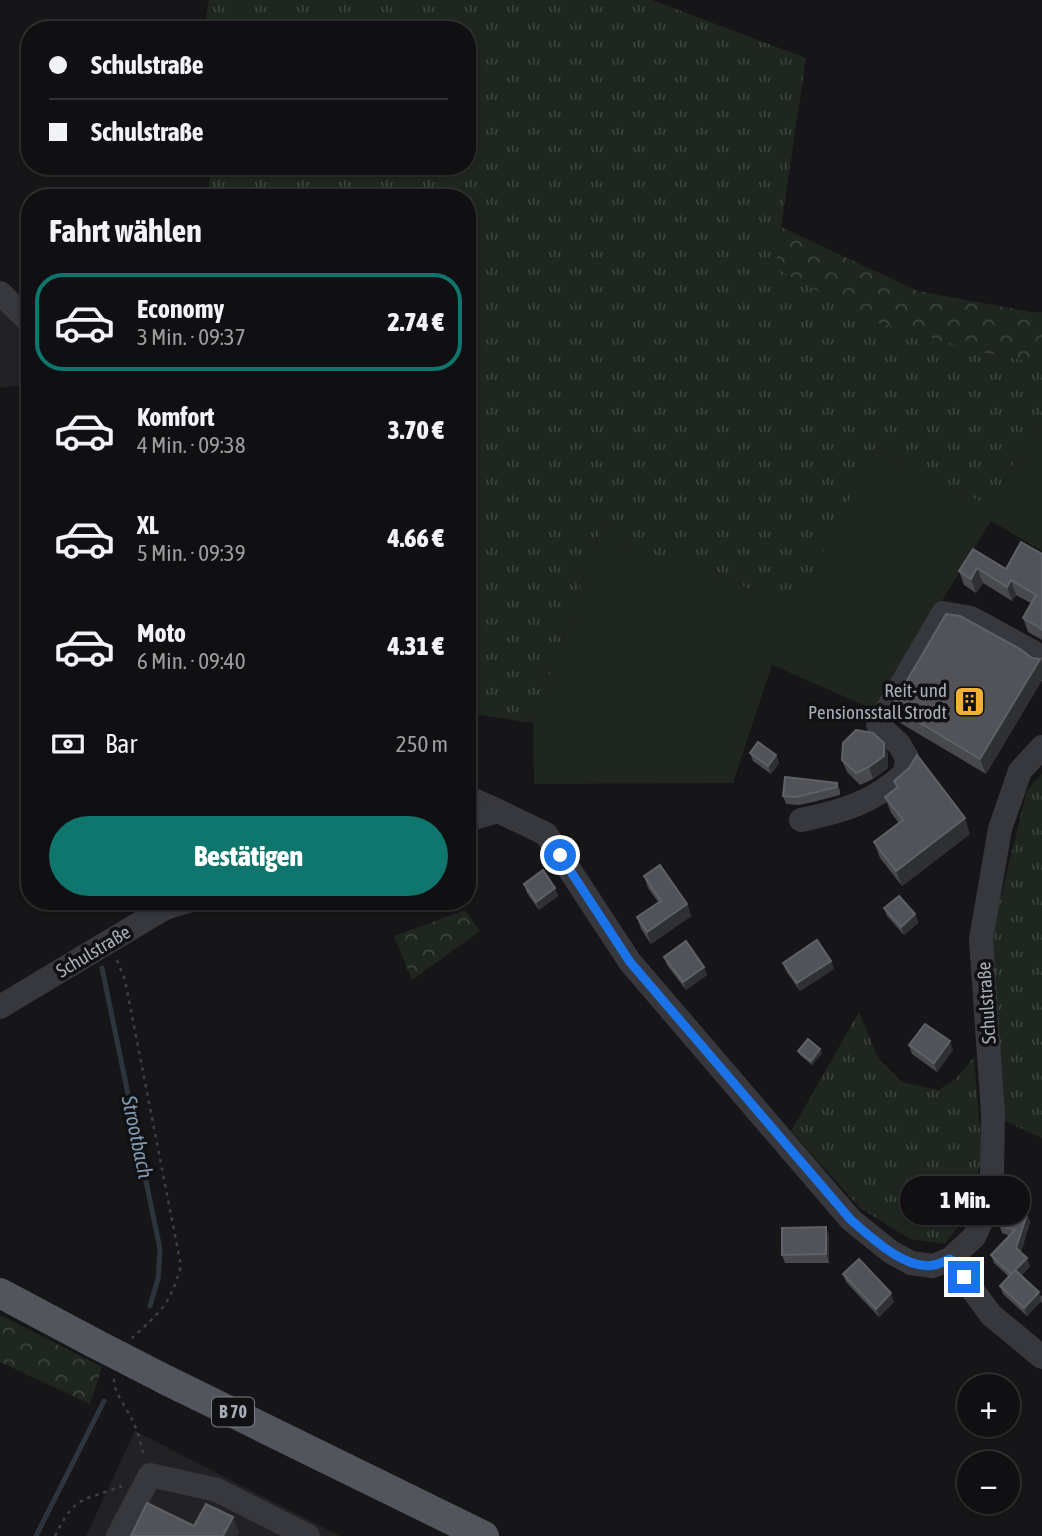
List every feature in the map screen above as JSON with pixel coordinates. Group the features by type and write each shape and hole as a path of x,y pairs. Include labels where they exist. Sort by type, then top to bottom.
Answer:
{"main road":[{"name":"B 70","path":"0,1293 166,1380 484,1536"}],"street":[{"path":"0,293 21,313"},
{"path":"802,820 841,811 872,799 905,773 907,758 898,744 878,725 943,613 971,618 1035,653 1042,660"},
{"name":"Schulstraße","path":"950,1259 974,1237 986,1211 992,1174 993,1114 981,939 1000,829 1020,771 1042,747"},
{"path":"476,801 546,834 630,962 851,1220 891,1252 911,1262 933,1266 950,1259 992,1314 1042,1357"},
{"path":"476,817 498,811"},
{"name":"Schulstraße","path":"0,1007 162,910"},
{"path":"118,1536 150,1475 217,1490 308,1536"}],"path":[{"path":"109,941 125,981 177,1237 181,1266 177,1282"},
{"path":"55,1536 66,1514 78,1501 150,1475"}],"shaded area":[{"path":"0,302 21,322 21,385 0,388"},
{"path":"135,1431 340,1536 86,1536"}],"green space":[{"path":"209,0 652,0 806,58 775,268 985,353 1042,363 1042,415 989,506 874,451 805,589 761,596 702,564 650,568 601,527 533,723 476,714 476,189 208,189 211,175 476,175 476,21 206,21"},
{"path":"781,227 918,291 1042,312 1042,363 985,353 876,322 775,268"},
{"path":"1042,415 1042,551 991,521 875,710 772,665 733,783 534,784 533,723 601,527 650,568 702,564 761,596 804,589 874,451 989,506"},
{"path":"1042,774 1042,1138 1003,1120 990,942 1027,790"},
{"path":"465,910 480,931 412,980 394,936"},
{"path":"859,1012 878,1058 902,1082 938,1090 956,1079 974,1057 982,1154 970,1210 945,1244 910,1239 860,1208 791,1131"},
{"path":"0,1315 102,1367 90,1404 0,1362"}],"building":[{"path":"1021,542 1042,554 1042,630 1023,618 1036,595 1011,580 1007,587 977,568 971,579 959,571 973,549 1006,569"},
{"name":"Reit- und Pensionsstall Strodt","path":"946,614 960,616 1032,658 1040,659 980,759 892,706"},
{"path":"856,730 873,733 884,743 884,756 856,773 842,760 843,743"},
{"path":"758,742 776,755 768,766 750,753"},
{"path":"917,755 965,818 896,871 874,842 903,820 885,797 898,787 894,781 909,768"},
{"path":"785,777 837,783 837,787 796,797 783,796"},
{"path":"660,865 687,904 647,932 637,917 661,901 644,876"},
{"path":"543,870 555,888 536,902 524,884"},
{"path":"899,896 915,914 901,927 884,908"},
{"path":"817,940 831,961 797,983 783,963"},
{"path":"686,941 704,967 683,982 664,957"},
{"path":"925,1024 950,1041 934,1063 909,1045"},
{"path":"808,1039 820,1049 811,1061 798,1051"},
{"path":"1005,1207 1027,1214 1016,1248 1027,1258 1011,1274 991,1255 1015,1230 999,1225"},
{"path":"826,1227 826,1254 782,1255 782,1228"},
{"path":"859,1259 891,1293 876,1309 843,1274"},
{"path":"1015,1270 1039,1292 1024,1308 1000,1286"},
{"path":"147,1503 194,1526 206,1504 233,1517 223,1536 131,1536"}],"waterway":[{"name":"Strootbach","path":"102,968 160,1249 158,1279 150,1306"},
{"name":"Strootbach","path":"36,1536 104,1401"}],"place":[{"name":"Reit- und Pensionsstall Strodt","path":"970,701"}],"route":[{"path":"560,855 630,962 851,1220 891,1252 911,1262 933,1266 950,1259 964,1277"}]}
